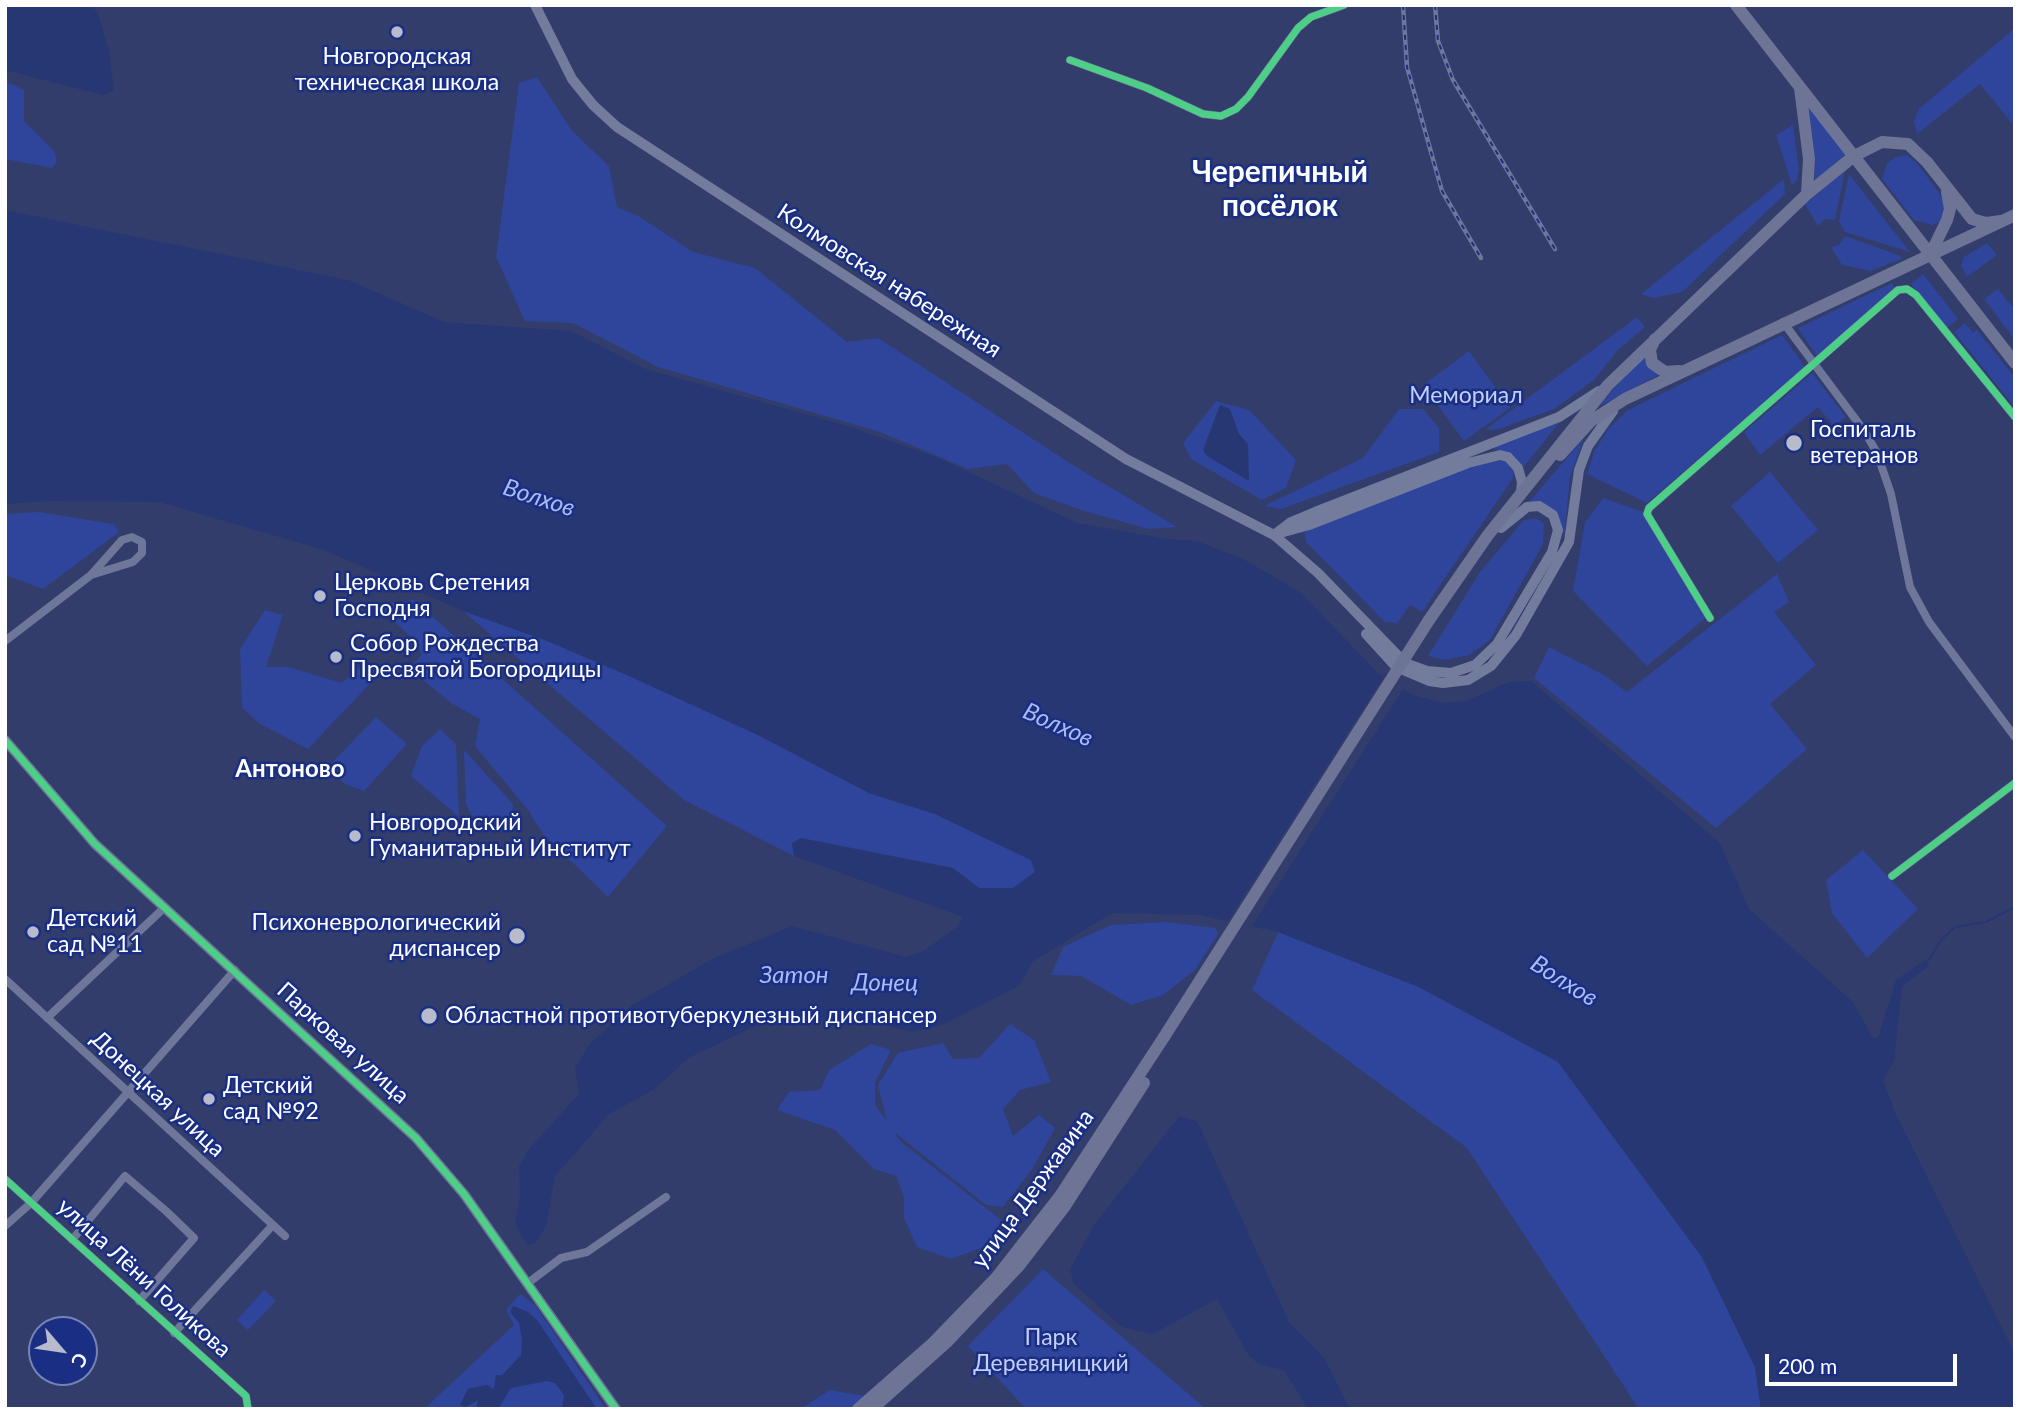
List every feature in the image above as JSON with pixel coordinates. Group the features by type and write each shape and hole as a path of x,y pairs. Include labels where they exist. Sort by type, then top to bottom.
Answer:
{"main road":[{"name":"Колмовская набережная","path":"535,5 568,73 593,105 617,127 1126,460 1274,535 1318,573 1397,657 1427,671 1451,673 1475,665 1492,649 1510,625 1552,552 1558,530 1553,515 1539,506 1523,510 1501,528"},
{"path":"1736,5 1840,138 1860,152 1931,253 2015,363"},
{"path":"1800,88 1809,159 1807,194"},
{"path":"1432,621 1458,574 1608,385 1807,194 1860,152 1890,141 1908,144 1927,162 1972,219 1986,223 2001,220"},
{"path":"1931,253 1950,209 1945,185"},
{"path":"1167,1039 1432,621 1501,528 1591,421 1625,399 1683,370 2015,215"},
{"path":"1657,336 1650,350 1652,363 1665,372 1683,370"},
{"path":"1274,535 1291,522 1315,512 1559,417 1608,385"},
{"name":"Колмовская набережная","path":"1274,535 1304,563 1396,667 1429,681 1443,683 1468,680 1481,674 1502,654 1569,542 1578,470 1588,446 1606,418 1625,399"},
{"path":"1274,535 1309,525 1468,463 1500,455 1508,457 1518,468 1522,482 1521,492"},
{"name":"улица Державина","path":"858,1409 933,1343 996,1278 1060,1196 1167,1039"},
{"name":"улица Державина","path":"872,1409 948,1341 1018,1267 1097,1159 1167,1039"}],"street":[{"path":"1070,60 1147,88 1203,114 1221,116 1236,109 1248,97 1298,28 1311,17 1344,5"},
{"path":"1710,618 1647,514 1649,508 1898,290 1907,289 1916,295 2015,417"},
{"path":"1783,322 1865,432 1877,453 1891,494 1910,587 1929,622 2015,737"},
{"path":"5,641 91,575 122,540 132,537 142,542 143,550 133,562 91,575"},
{"name":"Парковая улица","path":"5,740 81,830 416,1138 464,1194 616,1409"},
{"path":"1892,876 2015,783"},
{"path":"47,1018 165,907"},
{"path":"5,1226 31,1203 235,970"},
{"name":"Донецкая улица","path":"5,979 285,1236"},
{"path":"72,1240 125,1176 166,1211 194,1238 139,1301"},
{"name":"улица Лёни Голикова","path":"5,1179 246,1396 248,1409"},
{"path":"528,1283 561,1258 587,1252 666,1197"},
{"path":"174,1333 272,1226"}],"green space":[{"path":"2015,28 2015,127 1980,84 1917,134 1914,121 1919,109"},
{"path":"537,77 572,131 609,166 617,207 640,217 693,252 755,268 847,342 878,338 1076,467 1177,527 1148,529 1081,510 1034,493 1007,464 968,469 880,432 658,367 573,323 525,321 496,257 519,83"},
{"path":"5,81 24,90 24,121 54,151 57,161 52,168 5,159"},
{"path":"1807,104 1846,154 1815,181 1813,143"},
{"path":"1793,125 1799,170 1797,180 1792,185 1776,135"},
{"path":"1907,155 1918,164 1946,203 1941,221 1933,225 1914,220 1882,179 1887,163 1896,157"},
{"path":"1845,171 1835,220 1825,219 1818,226 1805,204"},
{"path":"1849,174 1910,252 1845,232 1839,221"},
{"path":"1784,179 1785,194 1682,292 1653,298 1641,294"},
{"path":"1845,236 1903,258 1871,271 1842,265 1831,247 1839,245"},
{"path":"1987,243 1997,255 1967,277 1961,266 1964,257"},
{"path":"1923,274 1958,319 1946,329 1911,284"},
{"path":"1892,283 1895,288 1817,357 1798,328"},
{"path":"1998,289 2015,310 2015,340 1984,299"},
{"path":"1637,317 1645,327 1618,350 1595,379 1554,409 1496,430 1486,429"},
{"path":"1965,323 1973,333 1977,330 2015,378 2015,407 1954,332"},
{"path":"1782,335 1805,367 1647,503 1587,474 1595,450 1609,428 1628,410"},
{"name":"Мемориал","path":"1469,351 1510,408 1464,441 1423,385"},
{"path":"1645,353 1647,365 1659,375 1598,407"},
{"path":"1812,373 1846,417 1834,426 1818,407 1760,455 1744,432"},
{"path":"1216,401 1249,410 1296,460 1286,488 1262,500 1191,459 1183,443"},
{"path":"1399,409 1423,409 1439,428 1439,452 1281,509 1264,506 1363,458"},
{"path":"1563,418 1522,469 1507,452 1492,448"},
{"path":"1584,438 1570,477 1564,537 1559,520 1529,502"},
{"path":"1504,460 1514,470 1513,478 1422,612 1410,605 1397,623 1385,622 1306,542 1304,530 1468,466"},
{"path":"1770,472 1818,530 1778,563 1731,506"},
{"path":"1603,498 1643,512 1707,617 1647,666 1573,591 1585,523"},
{"path":"39,512 114,524 119,532 43,589 5,575 5,514"},
{"path":"1536,518 1544,523 1543,544 1490,640 1469,655 1444,660 1428,656 1480,572 1524,520"},
{"path":"1777,574 1789,602 1774,612 1816,665 1770,704 1807,749 1716,828 1534,678 1549,647 1604,675 1627,692"},
{"path":"414,600 667,826 608,897 543,834 528,810 475,746 480,719 451,703 410,669 421,655 418,644 377,605"},
{"path":"265,610 283,615 266,667 288,667 342,683 365,662 379,674 308,749 260,724 242,708 240,649"},
{"path":"463,611 545,640 630,676 758,735 869,793 935,814 1031,860 1035,872 1012,889 979,888 952,868 792,843 794,856 684,800"},
{"path":"376,717 407,744 364,791 345,784 328,767"},
{"path":"440,729 456,744 459,817 411,776 422,746"},
{"path":"464,750 513,804 512,815 500,829 488,829 471,814 466,804"},
{"path":"1863,850 1918,909 1867,958 1832,913 1826,880"},
{"path":"1167,922 1216,928 1218,934 1195,970 1163,995 1131,1005 1081,976 1051,975 1063,947 1111,925"},
{"path":"1278,932 1419,987 1558,1062 1702,1257 1755,1367 1761,1409 1639,1409 1467,1148 1252,990"},
{"path":"1010,1024 1034,1040 1051,1082 1020,1090 1003,1109 1013,1136 1039,1115 1055,1128 1033,1168 1003,1207 986,1205 894,1132 901,1142 1001,1220 989,1245 951,1259 917,1247 904,1218 904,1197 896,1176 874,1169 835,1130 777,1110 789,1092 820,1090 829,1070 871,1044 891,1050 875,1083 875,1105 887,1121 878,1085 898,1053 943,1043 953,1059 979,1058"},
{"name":"Парк Деревяницкий","path":"1043,1269 1206,1409 1026,1409 968,1346"},
{"path":"264,1290 276,1301 248,1330 237,1320"},
{"path":"520,1294 535,1305 606,1409 424,1409 514,1325 506,1310"},
{"path":"830,1390 865,1396 848,1409 800,1409"}],"water":[{"path":"5,5 89,5 97,11 109,51 114,90 103,95 5,70"},
{"path":"5,210 348,280 444,322 571,331 646,369 844,425 939,458 1077,523 1167,539 1197,541 1245,560 1301,593 1378,673 1413,695 1443,703 1466,701 1509,682 1531,681 1720,843 1749,909 1852,1001 1873,1038 1878,1038 1896,980 1925,960 1929,966 1902,986 1894,1061 1883,1080 1896,1114 2015,1354 2015,1409 1761,1409 1755,1367 1702,1257 1558,1062 1419,987 1278,932 1199,915 1112,913 1032,962 1019,986 942,1025 912,1032 860,1019 766,1021 690,1057 653,1090 609,1114 555,1176 546,1226 536,1242 527,1245 515,1223 520,1194 519,1166 529,1149 579,1094 575,1068 589,1045 631,1006 712,959 792,926 906,957 922,952 957,927 963,917 794,856 792,843 801,838 953,868 979,888 1013,888 1035,872 1031,860 935,814 869,793 758,735 629,676 545,640 463,611 324,550 159,502 48,501 5,504"},
{"path":"1220,405 1230,409 1239,434 1248,444 1249,481 1207,456 1203,450"},
{"path":"1179,1117 1197,1121 1289,1322 1324,1358 1350,1409 1308,1409 1284,1370 1260,1365 1249,1356 1217,1299 1153,1334 1122,1327 1074,1284 1070,1269 1094,1225"},
{"path":"513,1306 528,1312 537,1320 597,1409 562,1409 564,1395 555,1383 547,1381 511,1388 498,1409 476,1409 478,1400 466,1407 460,1405 468,1389 487,1385 494,1389 496,1375 502,1375 521,1355 519,1323 510,1312"}],"pier":[{"path":"1386,673 1405,686 1250,929 1226,924"}],"waterway":[{"path":"1927,963 1941,940 1955,927 1986,922 2015,907"}],"railway":[{"path":"1403,5 1407,67 1442,191 1481,258"},
{"path":"1435,5 1438,41 1453,80 1555,249"}],"cycle path":[{"path":"1070,60 1147,88 1203,114 1221,116 1236,109 1248,97 1298,28 1311,17 1344,5"},
{"path":"1710,618 1647,514 1649,508 1898,290 1907,289 1916,295 2015,417"},
{"path":"5,740 95,844 416,1138 464,1194 616,1409"},
{"path":"1892,876 2015,783"},
{"path":"5,1179 246,1396 248,1409"}],"place":[{"name":"Новгородская техническая школа","path":"397,32"},
{"name":"Госпиталь ветеранов","path":"1794,443"},
{"name":"Церковь Сретения Господня","path":"320,596"},
{"name":"Собор Рождества Пресвятой Богородицы","path":"336,657"},
{"name":"Новгородский Гуманитарный Институт","path":"355,836"},
{"name":"Детский сад №11","path":"33,932"},
{"name":"Психоневрологический диспансер","path":"517,936"},
{"name":"Областной противотуберкулезный диспансер","path":"429,1016"},
{"name":"Детский сад №92","path":"209,1099"}],"district":[{"name":"Черепичный посёлок","path":"1280,189"},
{"name":"Антоново","path":"290,769"}],"water label":[{"name":"Волхов","path":"539,498"},
{"name":"Волхов","path":"1058,725"},
{"name":"Затон","path":"794,975"},
{"name":"Волхов","path":"1564,981"},
{"name":"Донец","path":"885,983"}]}
